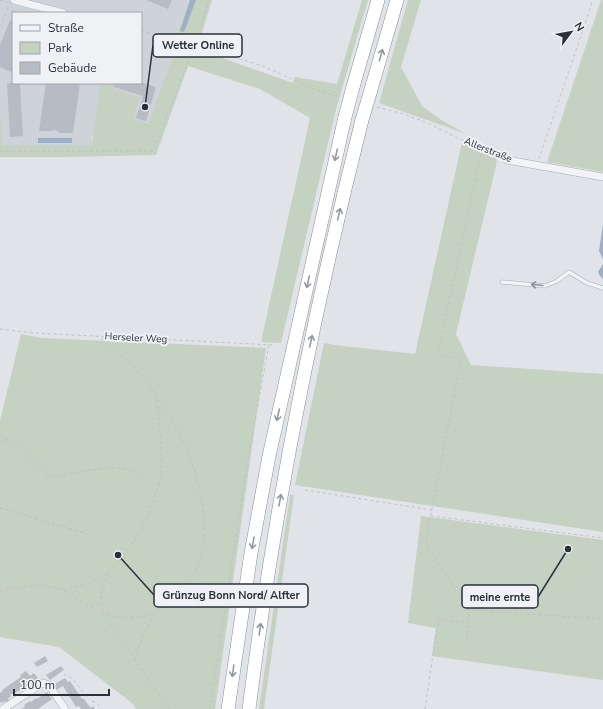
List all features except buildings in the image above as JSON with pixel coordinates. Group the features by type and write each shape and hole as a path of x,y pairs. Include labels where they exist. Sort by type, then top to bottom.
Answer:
{"highway":[{"path":"228,709 251,552 269,456 345,117 378,0"},
{"path":"249,709 269,558 302,379 346,183 362,120 397,0"}],"street":[{"path":"12,1 60,12"},
{"name":"Allerstraße","path":"507,160 603,177"},
{"path":"3,709 43,683 49,685 65,709"}],"lane":[{"path":"502,282 545,286 557,281 569,272 587,283 603,288"}],"path":[{"path":"0,151 153,150 194,45 209,0"},
{"path":"538,165 538,161 593,0"},
{"path":"0,27 12,1"},
{"path":"142,31 263,66 316,90 340,97"},
{"name":"Allerstraße","path":"377,107 404,114 428,123 507,160"},
{"path":"467,640 469,610 427,546 426,539 461,361 460,358 440,356 438,353 482,149"},
{"name":"Herseler Weg","path":"0,329 34,333 100,337 273,344"},
{"path":"63,590 103,614 128,618 140,617 154,613 187,587 195,573 201,556 204,526 201,494 192,464 178,430 156,395 133,366 100,337"},
{"path":"210,709 246,471 269,344"},
{"path":"0,591 35,586 63,590 86,585 107,572 137,538 153,502 161,476 162,442 156,395"},
{"path":"0,442 5,439 13,442 42,469 53,476 113,469 127,469 141,478"},
{"path":"305,490 432,510"},
{"path":"0,508 88,534"},
{"path":"431,516 603,538"},
{"path":"107,572 101,596 103,614 169,709"},
{"path":"469,610 603,619"},
{"path":"135,661 137,649 154,613"},
{"path":"425,709 438,620 468,622"},
{"path":"64,674 73,680 88,697"},
{"path":"92,701 97,703 101,709"}],"shaded area":[{"path":"0,0 190,0 176,35 177,46 144,136 92,136 92,145 3,145 0,114"}],"green space":[{"path":"190,0 212,0 197,49 293,83 295,77 337,84 362,0 368,0 336,109 281,343 261,342 310,118 260,89 188,66 156,155 0,157 0,114 3,145 92,145 100,84 115,84 114,89 140,98 133,118 148,124 177,46 176,36"},
{"path":"408,0 421,0 401,67 422,106 440,119 464,133 379,103"},
{"path":"601,0 603,0 603,172 547,162"},
{"path":"462,142 497,158 456,334 471,365 603,374 603,532 295,485 324,343 415,354"},
{"path":"21,334 42,338 266,348 215,709 136,709 132,703 59,647 0,637 0,421"},
{"path":"290,495 294,495 264,709 259,709"},
{"path":"421,516 603,540 603,680 432,656 436,628 408,623"}],"water":[{"path":"190,0 196,0 184,32 180,31"},
{"path":"38,138 72,138 72,143 38,143"},
{"path":"603,224 603,259 599,251"},
{"path":"603,264 603,279 598,272"}],"place":[{"name":"Wetter Online","path":"145,107"},
{"name":"meine ernte","path":"568,549"},
{"name":"Grünzug Bonn Nord/ Alfter","path":"118,555"}]}
